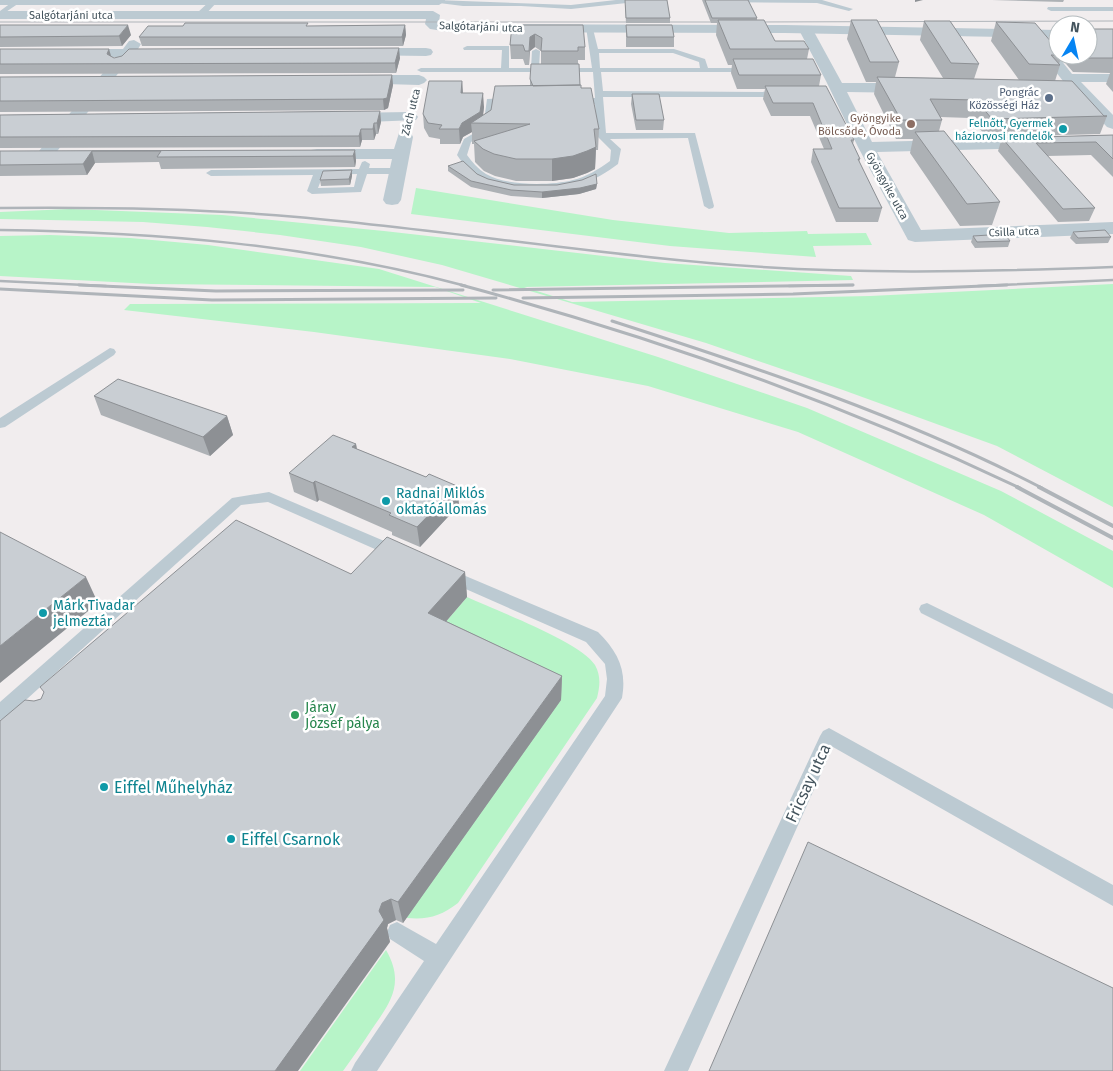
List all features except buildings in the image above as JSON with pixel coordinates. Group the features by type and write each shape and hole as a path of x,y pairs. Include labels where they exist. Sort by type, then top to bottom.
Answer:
{"street":[{"name":"Salgótarjáni utca","path":"0,1 440,1"},
{"name":"Zách utca","path":"392,200 401,154 426,52 436,30 440,1"},
{"name":"Salgótarjáni utca","path":"0,15 308,15 590,30 806,30 1048,34"},
{"name":"Gyöngyike utca","path":"806,30 822,69 915,236"},
{"path":"1032,33 1065,84 1081,92 1113,124"},
{"path":"44,155 142,34"},
{"path":"346,52 426,52"},
{"path":"0,53 177,53"},
{"path":"1065,84 1113,78"},
{"path":"336,80 416,92"},
{"path":"85,81 124,81"},
{"path":"836,92 924,89"},
{"path":"331,118 416,92"},
{"path":"56,119 94,119"},
{"path":"866,148 1113,141"},
{"path":"302,154 401,154"},
{"path":"27,155 64,155"},
{"name":"Csilla utca","path":"915,236 1113,228"}],"lane":[{"path":"440,1 458,0"},
{"path":"521,4 565,0"},
{"path":"440,1 463,4 521,4 571,7 636,0"},
{"path":"710,0 816,0 849,9"},
{"path":"1063,0 1062,5 1051,9 1113,9"},
{"path":"0,15 20,1"},
{"path":"200,15 217,1"},
{"path":"308,15 316,1"},
{"path":"524,102 490,102 488,129 467,141 462,155 470,167 486,178 513,184 544,187 575,183 598,174 615,162 616,149 602,136 595,51 590,30"},
{"path":"467,48 506,48 505,70"},
{"path":"535,70 536,50"},
{"path":"595,51 674,51 702,61 705,70"},
{"path":"416,92 505,70 525,74 535,70 762,70"},
{"path":"561,101 599,98 796,94"},
{"path":"602,136 692,136 709,206"},
{"path":"211,172 319,172 365,167 398,171"},
{"path":"319,172 312,191 358,190 365,167"},
{"path":"0,424 110,352"},
{"path":"0,713 237,501 269,497 413,560"},
{"path":"363,1071 613,698 617,683 614,665 604,648 592,637 431,567"},
{"path":"928,609 1113,702"},
{"path":"17,699 32,708"},
{"name":"Fricsay utca","path":"676,1071 829,736 1113,896"},
{"path":"397,932 439,958"}],"green space":[{"path":"416,188 613,220 729,233 807,231 808,234 866,233 872,245 813,246 816,257 670,246 411,214"},
{"path":"70,209 222,215 384,231 665,263 851,276 853,280 524,287 572,302 870,296 1113,284 1113,507 997,446 843,390 706,343 442,265 361,247 207,227 143,222 0,219 0,212"},
{"path":"50,235 130,238 208,245 379,269 658,357 807,408 1001,491 1113,551 1113,588 984,515 798,432 648,386 510,359 314,332 124,310 130,304 481,303 435,287 151,284 0,276 0,236"},
{"path":"467,597 556,637 587,656 595,665 598,673 598,694 458,903 434,916 407,918 432,638"},
{"path":"386,950 392,962 395,982 390,1001 343,1071 300,1071"}],"tram line":[{"path":"752,22 1113,21"},
{"path":"0,22 725,22"}],"railway":[{"path":"0,208 148,209 260,214 349,222 658,258 760,267 861,271 1113,267"},
{"path":"0,230 118,234 235,243 351,260 466,286"},
{"path":"978,286 1113,280"},
{"path":"0,281 106,286"},
{"path":"79,285 216,291 463,290"},
{"path":"461,285 604,326 745,374 884,428 1020,488"},
{"path":"493,290 853,285 789,286"},
{"path":"523,298 793,294 1007,285"},
{"path":"0,289 212,300 496,298"},
{"path":"612,321 722,357 884,416 990,462 1042,488"},
{"path":"1017,487 1113,538"},
{"path":"1039,487 1113,526"}],"place":[{"name":"Pongrác Közösségi Ház","path":"1049,98"},
{"name":"Gyöngyike Bölcsőde, Óvoda","path":"911,124"},
{"name":"Felnőtt, Gyermek háziorvosi rendelők","path":"1063,129"},
{"name":"Radnai Miklós oktatóállomás","path":"386,501"},
{"name":"Márk Tivadar jelmeztár","path":"43,613"},
{"name":"Járay József pálya","path":"295,715"},
{"name":"Eiffel Műhelyház","path":"104,787"},
{"name":"Eiffel Csarnok","path":"231,839"}]}
